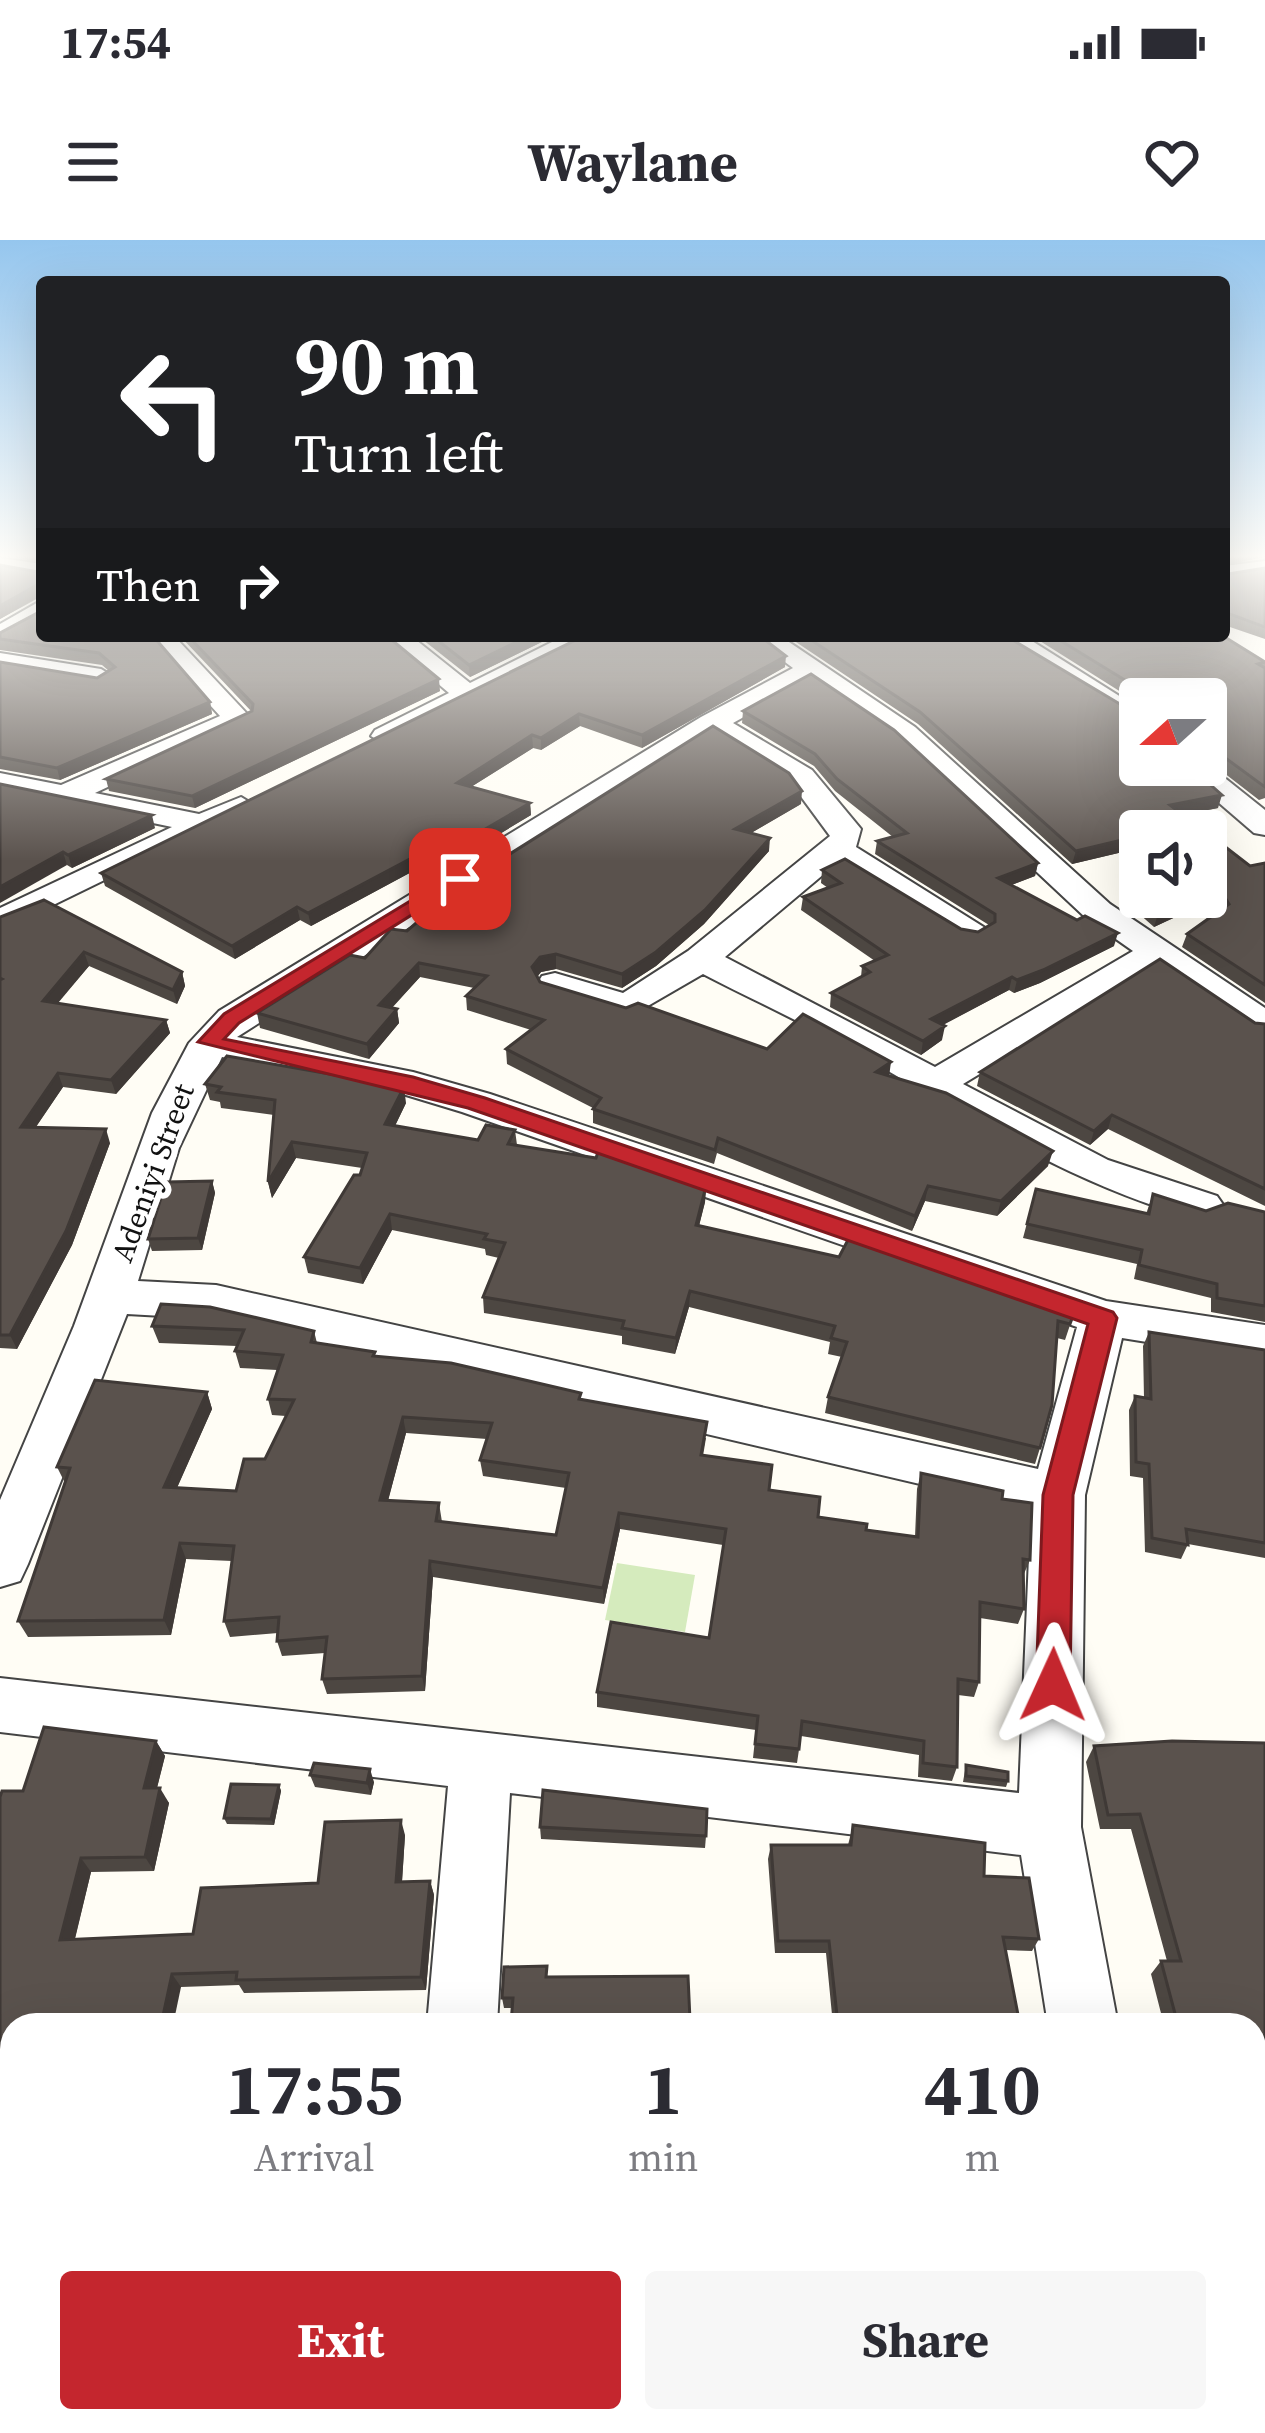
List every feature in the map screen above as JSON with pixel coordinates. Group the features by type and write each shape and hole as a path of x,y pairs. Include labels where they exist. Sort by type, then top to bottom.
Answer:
{"street":[{"path":"70,793 238,719 179,656"},
{"path":"420,656 466,693"},
{"path":"358,749 542,656"},
{"path":"792,656 869,704 937,760 1071,889 1265,1025"},
{"path":"1039,656 1119,708"},
{"path":"0,662 101,676"},
{"name":"Adeniyi Street","path":"0,1564 110,1295 184,1078 208,1042 232,1018 711,723 810,670"},
{"path":"555,984 627,1007 701,959 838,850 845,829 808,778 781,756 711,723"},
{"path":"0,782 202,824"},
{"path":"1216,786 1265,826"},
{"path":"0,921 261,796"},
{"path":"838,850 973,931"},
{"path":"935,1084 1159,950"},
{"path":"701,959 862,1040 1093,1170 1202,1206"},
{"path":"208,1042 413,1084 476,1103 1103,1318 1265,1343"},
{"path":"110,1295 215,1302 1058,1495"},
{"path":"1081,2013 1049,1827 1058,1495 1103,1318"},
{"path":"0,1705 1049,1827"},
{"path":"463,2013 482,1761"}],"green space":[{"path":"617,1563 695,1575 685,1632 605,1620"}],"building":[{"path":"103,656 171,656 210,702 57,768 0,757 0,662 97,678 115,667"},
{"path":"207,656 412,656 439,679 192,796 106,779 252,711 253,704"},
{"path":"458,656 487,656 469,665"},
{"path":"543,656 785,656 642,735 579,714 541,738 532,735 457,783 530,803 456,846 453,841 429,849 308,913 297,907 232,946 101,873"},
{"path":"836,656 1040,656 1119,703 1119,786 1212,786 1222,795 1170,805 1177,810 1119,810 1119,841 1076,851 920,712"},
{"path":"1086,656 1256,656 1265,662 1258,664 1265,668 1265,787 1227,759 1227,678 1122,678"},
{"path":"811,674 894,730 1038,863 998,878 1077,920 1085,916 1118,933 1043,970 1017,980 1012,977 931,1019 945,1026 923,1041 831,993 870,972 862,966 888,955 803,897 841,883 822,870 845,859 961,929 978,932 995,922 995,914 877,841 907,833 837,779 815,754 743,711"},
{"path":"713,726 789,773 802,791 735,829 770,838 705,910 656,952 622,974 556,954 540,957 532,967 540,982 626,1008 638,1003 767,1049 803,1014 891,1062 876,1072 946,1093 1053,1151 1001,1201 928,1186 915,1216 718,1138 715,1150 593,1109 601,1098 506,1049 544,1020 466,996 487,976 419,963 379,1005 397,1009 367,1044 257,1013 350,955 365,958 391,929 407,931 459,886"},
{"path":"0,784 152,815 68,855 63,852 0,887"},
{"path":"1227,848 1250,866 1265,863 1265,985 1187,934 1209,918 1227,918"},
{"path":"44,900 182,972 173,990 84,952 43,1001 166,1020 111,1080 58,1073 21,1127 106,1129 66,1231 10,1335 0,1335 0,917"},
{"path":"1160,959 1255,1023 1265,1024 1265,1189 1112,1115 1094,1131 980,1072"},
{"path":"227,1056 404,1087 385,1124 478,1140 486,1125 515,1130 508,1144 596,1158 599,1149 706,1186 696,1225 839,1257 850,1236 1074,1313 1070,1324 1058,1321 1052,1405 1040,1448 828,1397 847,1342 831,1338 835,1326 690,1291 676,1338 622,1328 624,1321 483,1297 505,1243 484,1239 487,1234 390,1214 360,1268 304,1257 354,1175 360,1175 367,1153 292,1142 268,1182 275,1100 217,1092 221,1087 205,1084"},
{"path":"212,1181 198,1238 148,1239 166,1182"},
{"path":"1036,1189 1149,1214 1153,1194 1206,1211 1228,1203 1265,1212 1265,1306 1217,1298 1217,1284 1139,1265 1142,1250 1027,1224"},
{"path":"161,1304 210,1307 314,1331 311,1342 375,1352 373,1356 451,1363 581,1393 579,1399 707,1422 701,1455 772,1465 769,1490 820,1497 818,1517 867,1524 866,1530 918,1537 921,1473 1003,1491 1002,1499 1032,1503 1030,1560 1023,1559 1024,1609 980,1602 979,1682 958,1679 957,1767 923,1763 924,1741 802,1721 799,1749 755,1744 758,1716 597,1692 611,1622 709,1638 726,1529 619,1513 603,1588 430,1561 422,1676 322,1679 327,1637 277,1641 279,1617 224,1621 234,1546 180,1543 164,1620 18,1621 70,1468 57,1467 95,1380 207,1392 164,1487 236,1491 244,1459 265,1459 294,1400 268,1399 283,1355 235,1351 244,1330 152,1326","holes":["403,1417 492,1423 480,1460 569,1473 556,1535 436,1521 439,1503 380,1500"]},
{"path":"1149,1332 1265,1350 1265,1543 1186,1529 1188,1545 1152,1538 1149,1464 1136,1462 1135,1396 1151,1399"},
{"path":"44,1727 156,1741 144,1788 160,1788 145,1857 81,1858 60,1940 193,1934 201,1888 318,1883 325,1822 401,1820 396,1882 430,1881 421,1977 236,1980 237,1972 172,1974 164,2013 0,2013 0,1797 2,1791 23,1791"},
{"path":"1172,1741 1265,1743 1265,2013 1175,2013 1161,1961 1181,1961 1140,1814 1108,1815 1094,1746"},
{"path":"314,1763 370,1769 367,1783 310,1775"},
{"path":"966,1765 1008,1772 1008,1781 966,1776"},
{"path":"231,1784 279,1785 271,1819 224,1818"},
{"path":"543,1790 707,1809 706,1836 540,1827"},
{"path":"853,1825 985,1843 984,1876 1029,1878 1039,1939 1003,1937 1018,2013 837,2013 829,1941 778,1941 771,1845 851,1845"},
{"path":"547,1966 546,1977 688,1976 690,2013 512,2013 513,1998 502,1998 504,1967"}],"route":[{"path":"460,879 232,1018 208,1042 413,1084 476,1103 1103,1318 1058,1495 1053,1685"}]}
